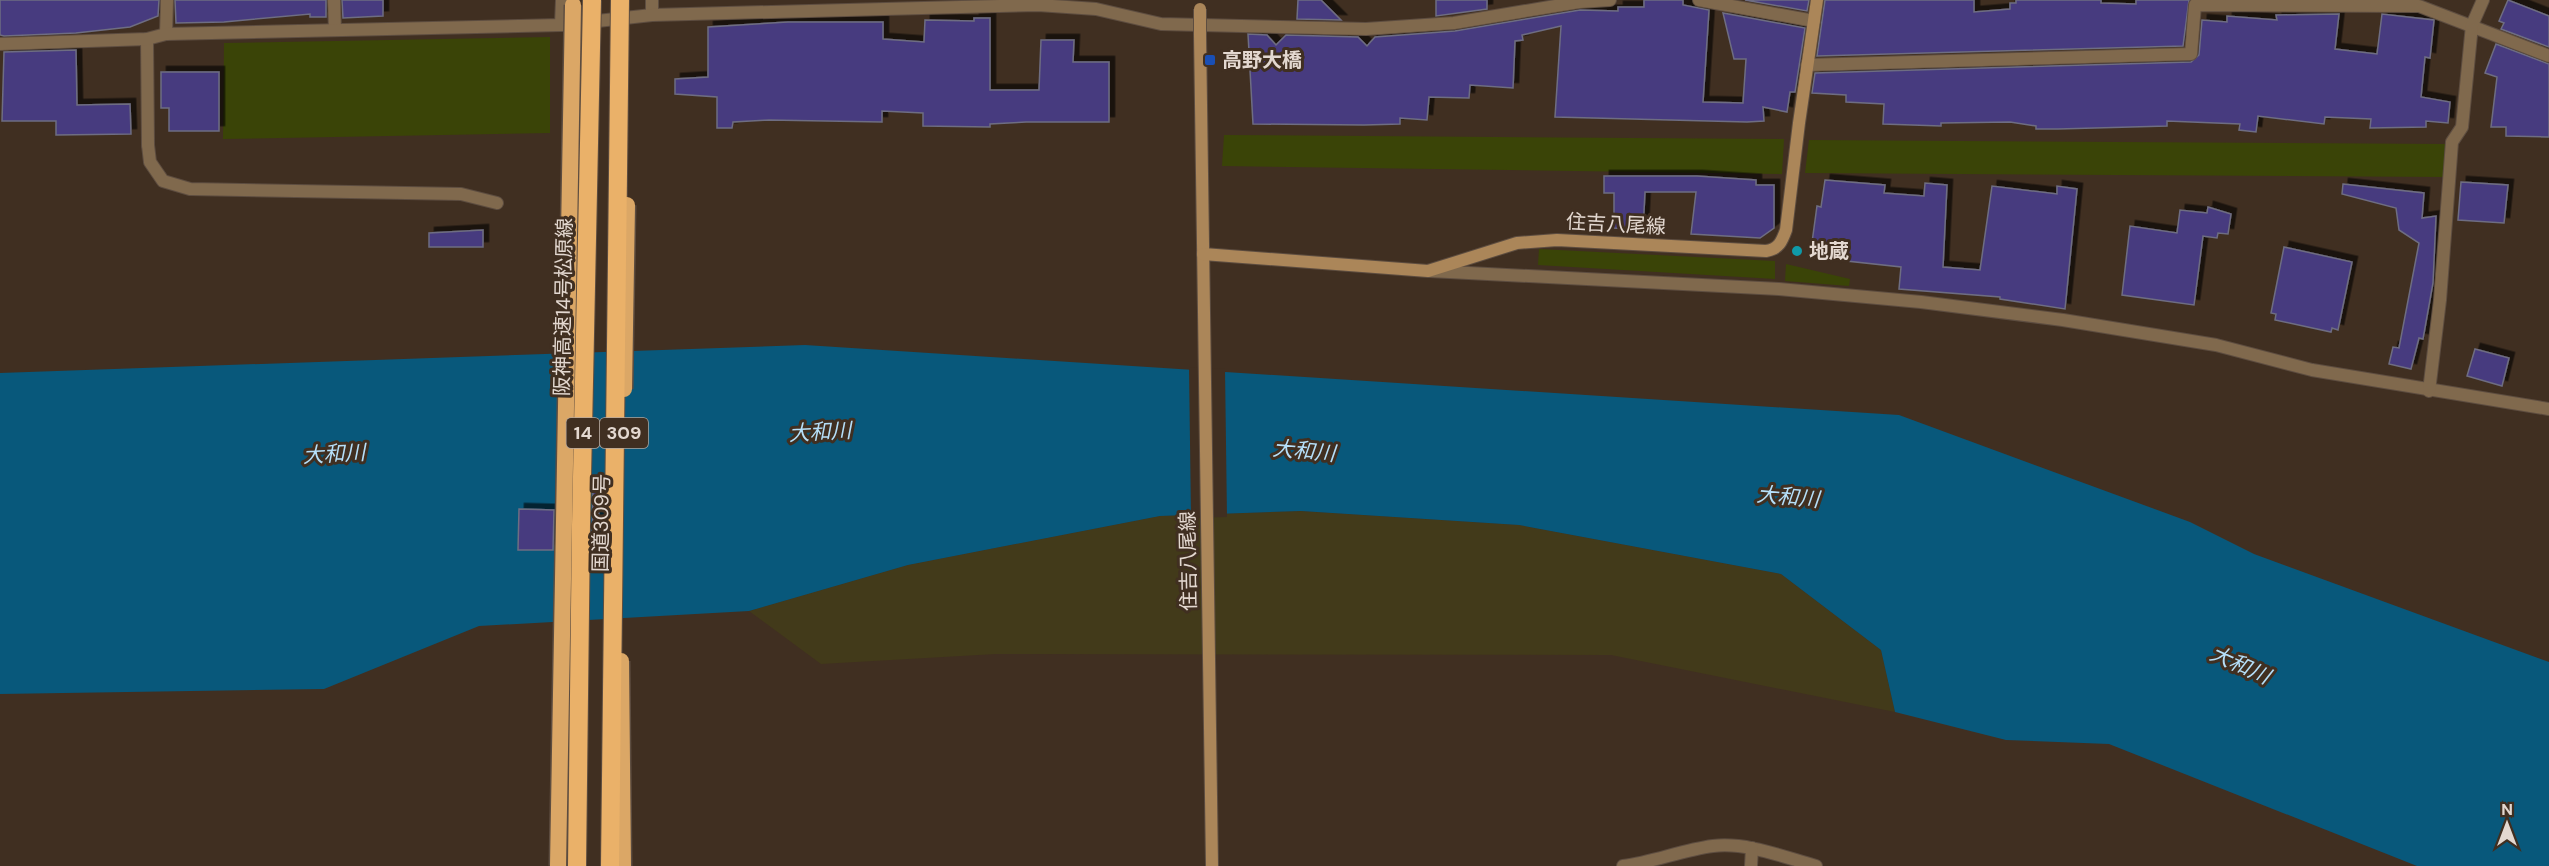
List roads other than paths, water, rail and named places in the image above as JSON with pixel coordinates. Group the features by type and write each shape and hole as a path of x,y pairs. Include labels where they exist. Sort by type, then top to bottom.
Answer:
{"highway":[{"name":"阪神高速14号松原線","path":"577,866 581,513 592,0"},
{"name":"14","path":"610,866 620,0"},
{"name":"国道309号","path":"623,866 621,639 628,0"},
{"name":"国道309号","path":"558,866 567,2"}],"main road":[{"name":"住吉八尾線","path":"1204,261 1428,271 1517,243 1557,240 1775,250 1782,242 1786,230 1798,123 1817,0"},
{"name":"住吉八尾線","path":"1200,5 1212,866"}],"street":[{"path":"166,34 167,0"},
{"path":"334,0 335,30"},
{"path":"652,0 652,15"},
{"path":"0,44 147,39 166,34 561,25 652,15 932,3 1096,4 1161,24 1366,29 1454,23 1610,0"},
{"path":"1699,0 1814,21"},
{"path":"2429,392 2440,300 2452,142 2462,127 2472,24 2484,0"},
{"path":"561,25 567,2"},
{"path":"1807,65 2192,54 2195,5 2225,3 2418,6 2472,24 2549,56"},
{"path":"147,39 148,145 150,162 163,181 190,189 461,194 496,203"},
{"path":"1428,271 1767,288 1922,302 2063,320 2216,345 2312,370 2429,392 2549,409"},
{"path":"1623,866 1651,863 1713,846 1752,848 1816,866"},
{"path":"1751,866 1752,848"}],"water":[{"name":"大和川","path":"805,345 1899,415 2190,522 2254,554 2549,662 2549,866 2417,866 2109,744 2006,740 1895,712 1881,650 1781,574 1519,525 1301,511 1160,516 908,565 749,611 479,626 324,689 0,694 0,373"}],"place":[{"name":"高野大橋","path":"1210,60"},
{"name":"地蔵","path":"1797,251"}]}
